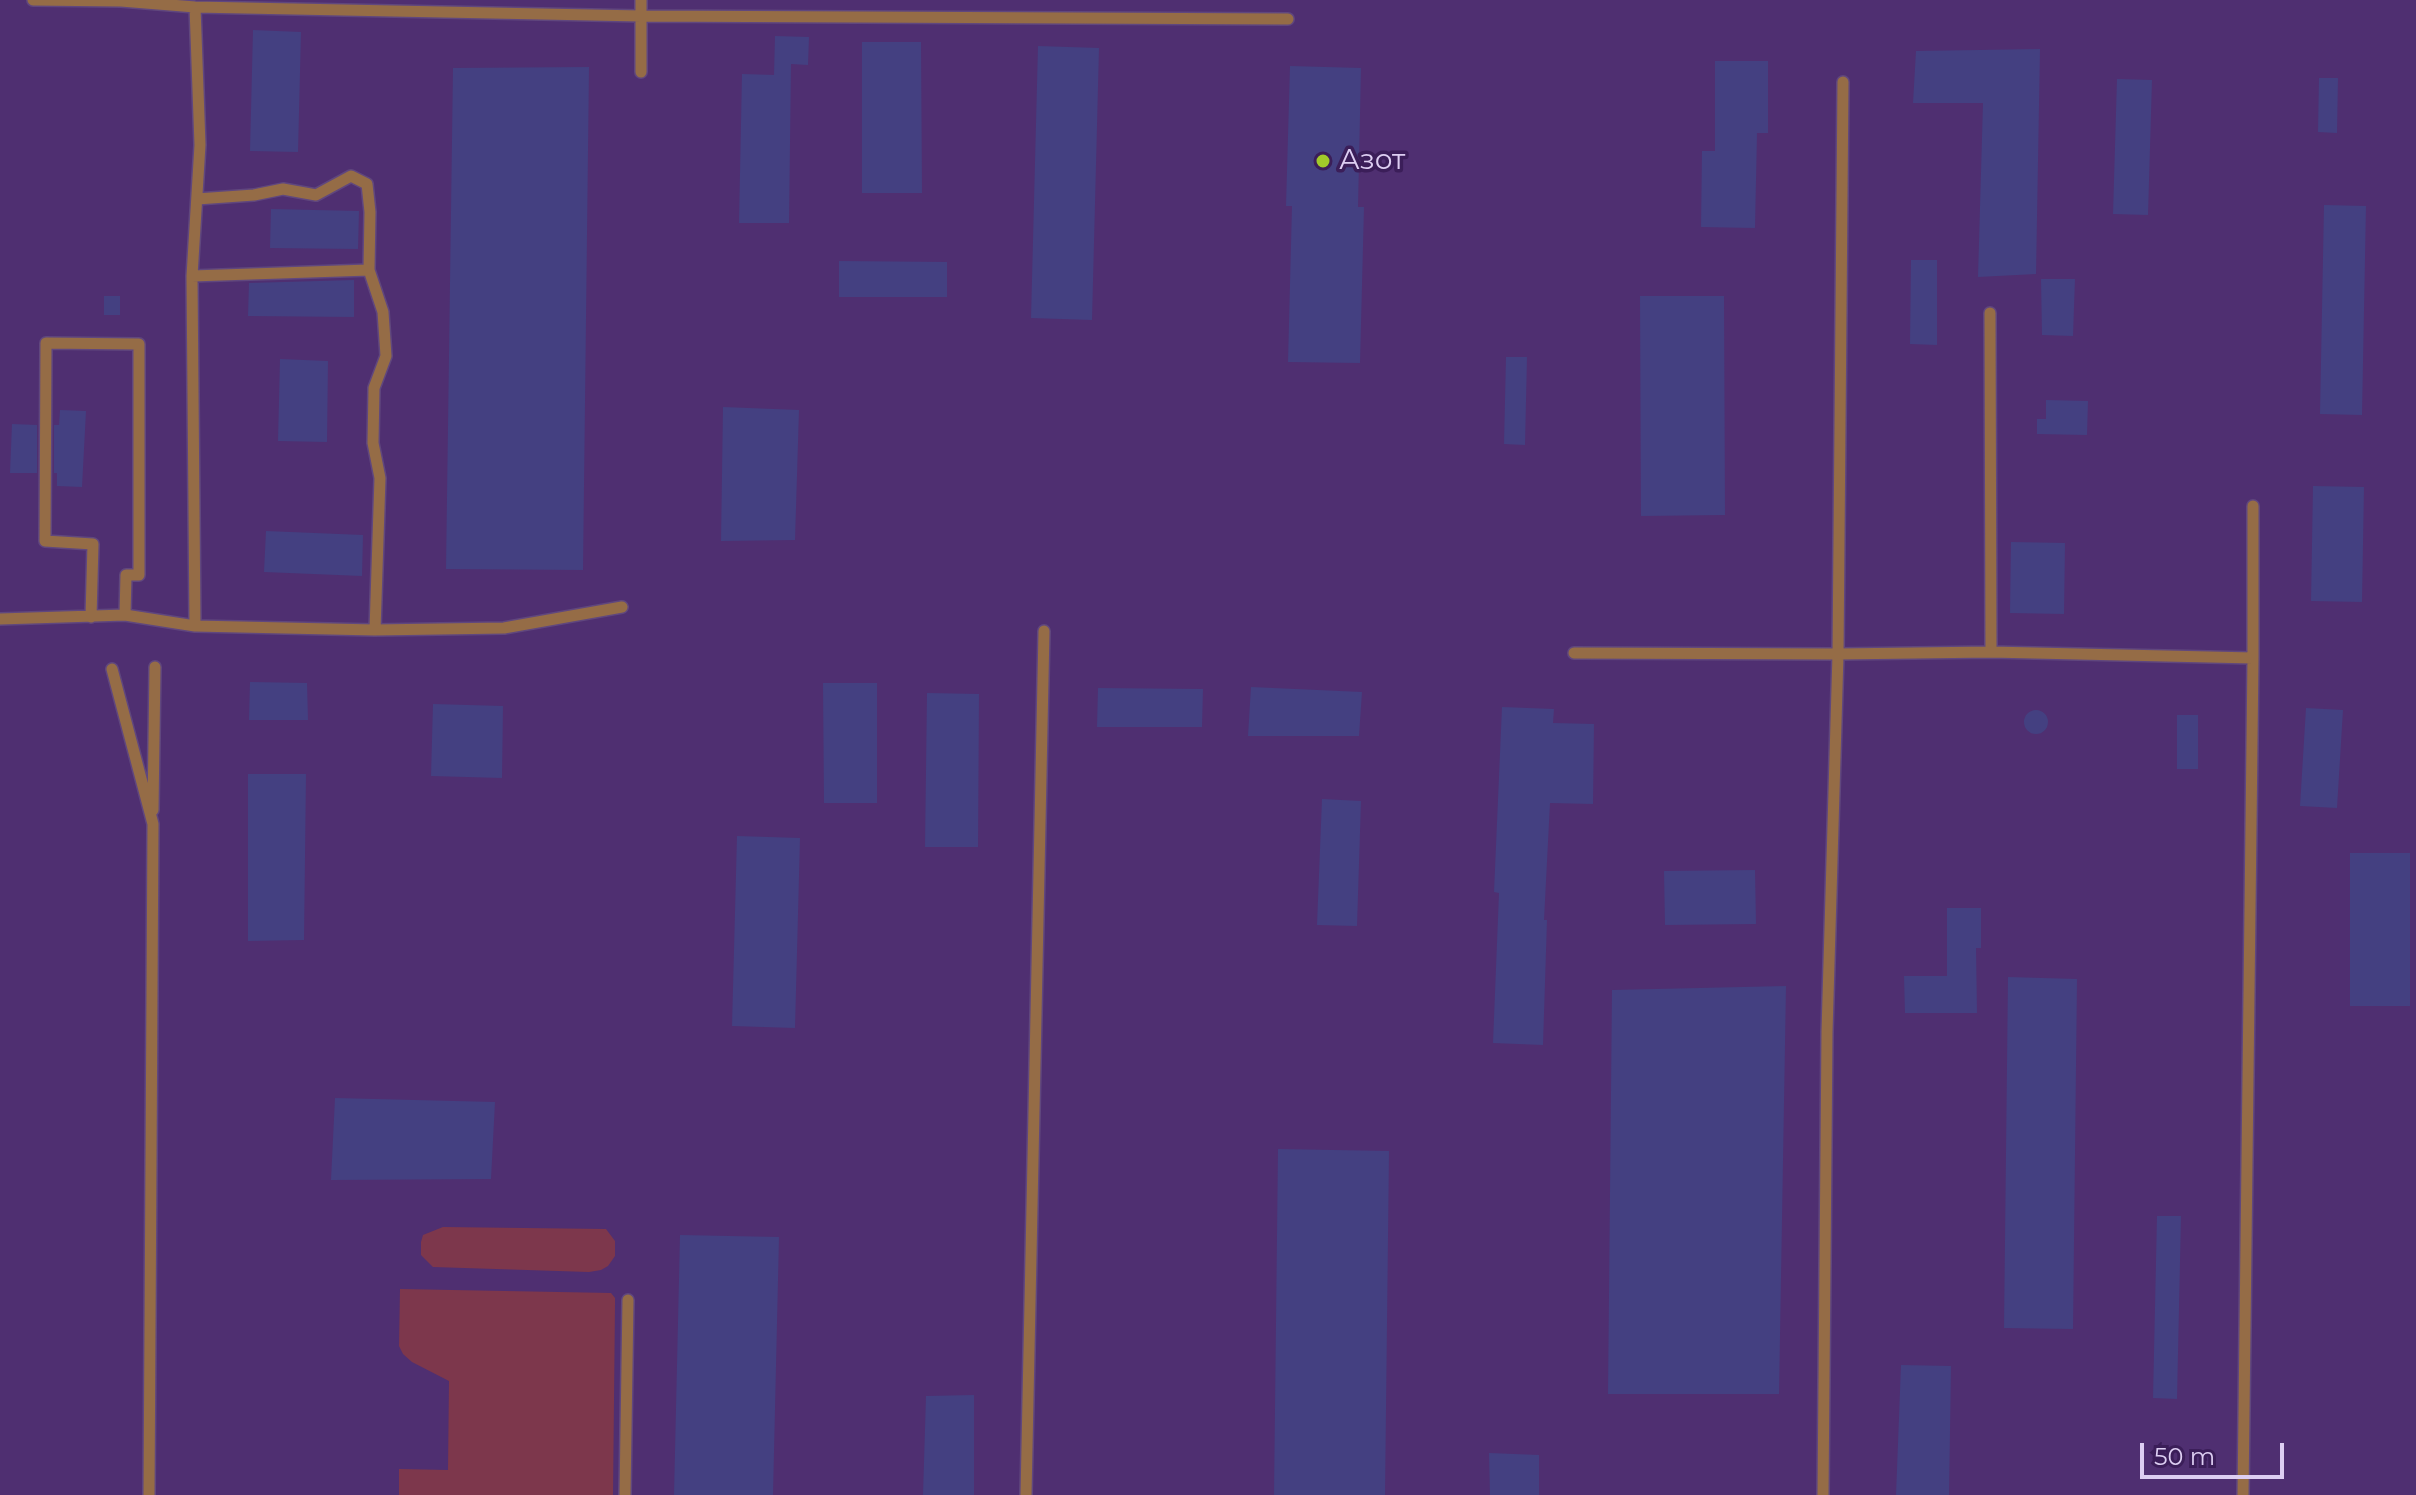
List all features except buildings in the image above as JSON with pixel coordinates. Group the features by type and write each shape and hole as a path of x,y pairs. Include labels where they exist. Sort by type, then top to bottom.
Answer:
{"lane":[{"path":"33,0 121,1 195,7 641,16 1288,19"},
{"path":"641,0 641,72"},
{"path":"195,7 200,145 192,276 195,626"},
{"path":"1823,1495 1827,1032 1838,654 1843,82"},
{"path":"197,199 254,195 283,189 316,195 351,176 367,184 369,270 383,312 386,356 374,388 373,443 380,478 375,630"},
{"path":"192,276 369,270"},
{"path":"1990,313 1991,652"},
{"path":"91,617 93,544 45,541 46,343 139,344 139,575 126,575 125,615"},
{"path":"2243,1495 2253,506"},
{"path":"0,619 125,615 195,626 375,630 504,628 622,607"},
{"path":"1026,1495 1044,631"},
{"path":"1574,653 1991,652 2253,658"},
{"path":"149,1495 155,667"},
{"path":"112,669 153,824"},
{"path":"625,1495 628,1300"}],"shaded area":[{"path":"0,0 2416,0 2416,1495 0,1495"},
{"path":"443,1227 606,1229 615,1241 615,1256 608,1266 589,1272 433,1267 421,1255 421,1242 423,1235"},
{"path":"400,1289 611,1293 615,1298 613,1495 399,1495 399,1469 448,1470 449,1381 403,1354 399,1346"}],"place":[{"name":"Азот","path":"1323,161"}]}
